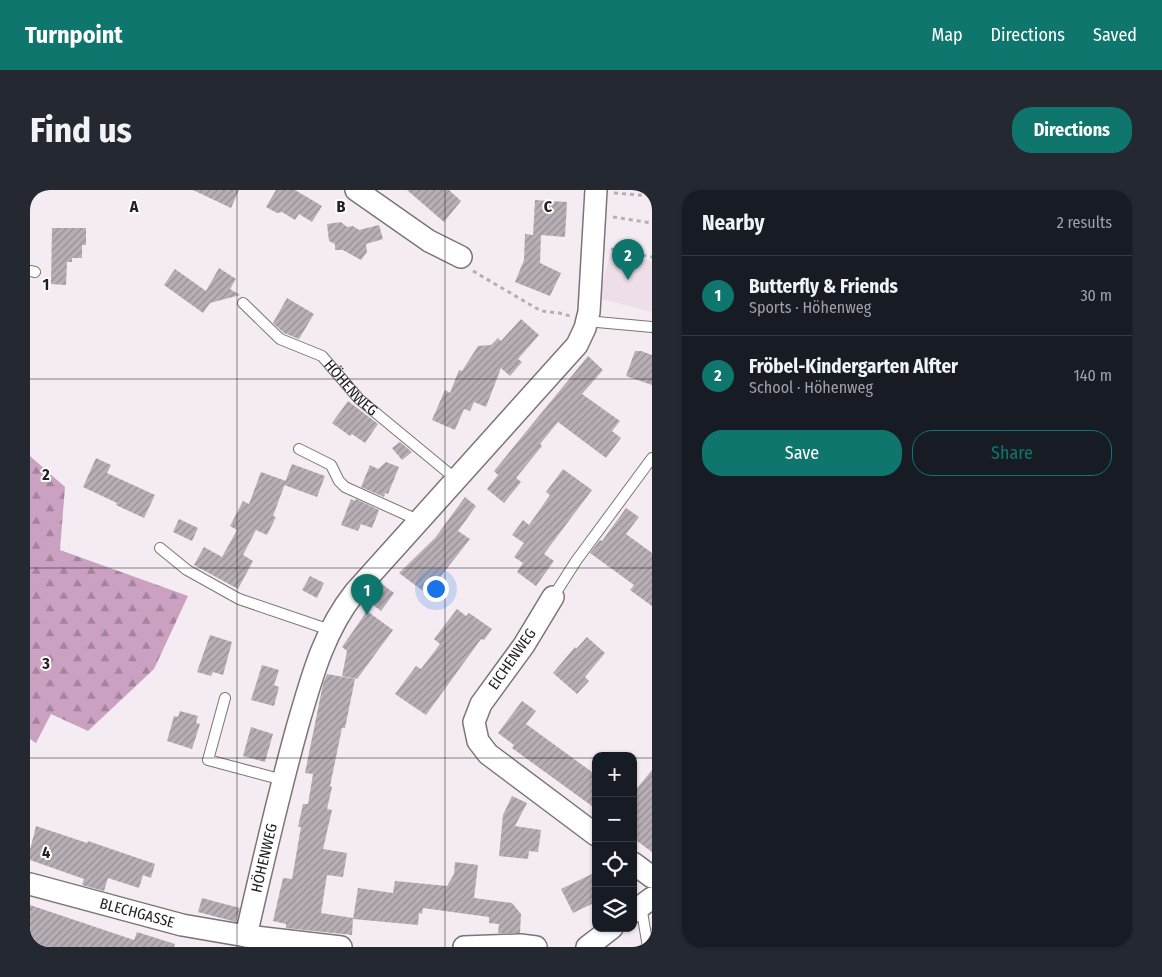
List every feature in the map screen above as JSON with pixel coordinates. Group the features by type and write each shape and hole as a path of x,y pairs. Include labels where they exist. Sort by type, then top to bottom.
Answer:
{"street":[{"path":"356,190 429,241 461,257"},
{"name":"HÖHENWEG","path":"246,936 283,780 316,662 330,630 342,609 355,592 577,345 580,319 589,312 592,246 604,191"},
{"name":"EICHENWEG","path":"553,597 524,645 480,704 474,722 478,741 488,754 592,832"},
{"path":"637,866 652,877"},
{"name":"BLECHGASSE","path":"30,884 182,925 246,936 341,947"},
{"path":"587,947 607,932"},
{"path":"464,947 520,945 536,947"}],"lane":[{"name":"HÖHENWEG","path":"243,303 280,339 322,356 359,399 457,480"},
{"path":"580,319 652,327"},
{"path":"299,449 331,465 339,481 345,487 420,521"},
{"name":"EICHENWEG","path":"553,597 576,561 652,458"},
{"path":"160,548 187,570 239,599 330,630"},
{"path":"225,698 208,760 283,780"},
{"path":"642,905 648,947"}],"path":[{"path":"604,191 652,196"},
{"path":"604,216 652,223"},
{"path":"592,246 652,257"},
{"path":"461,257 474,272 541,312 559,313 580,319"}],"shaded area":[{"path":"611,252 652,261 652,312 598,298"}],"green space":[{"path":"30,456 65,487 60,550 188,596 154,669 88,731 51,714 36,743 30,739"}],"building":[{"path":"193,190 239,190 231,208"},
{"path":"276,190 295,190 322,206 312,222 299,214 295,220 282,212 277,213 266,207"},
{"path":"407,190 449,190 461,201 444,222"},
{"path":"535,200 567,202 565,237 541,235 540,263 561,273 550,296 515,282 524,260 525,234 533,235"},
{"path":"341,222 347,227 353,226 359,230 379,225 383,239 366,244 367,252 361,260 343,250 335,250 335,244 329,241 327,224"},
{"path":"52,228 86,228 86,245 82,245 82,258 72,258 72,262 67,262 66,285 51,284"},
{"path":"219,268 236,279 230,289 240,295 210,303 203,313 164,285 175,269 206,291"},
{"path":"287,298 314,314 299,339 284,333 273,323"},
{"path":"521,319 539,335 518,359 522,362 510,376 501,368 486,407 474,402 470,411 464,409 455,430 432,420 445,390 450,393 459,370 462,371 478,346 491,345 498,338 501,341"},
{"path":"635,351 652,355 652,385 626,376"},
{"path":"588,356 603,370 582,394 620,421 612,431 621,438 606,458 558,422 540,444 542,446 516,478 521,482 504,503 487,489 498,475 494,471"},
{"path":"348,401 378,424 365,443 352,434 350,436 332,423"},
{"path":"400,442 412,452 402,460 392,448"},
{"path":"96,458 111,465 107,473 155,495 144,518 83,487"},
{"path":"386,462 399,467 388,494 385,493 384,497 361,487 370,465 378,469"},
{"path":"292,464 325,476 317,497 284,485"},
{"path":"563,469 592,490 544,554 554,561 536,586 517,572 523,563 514,557 524,543 512,535 523,520 529,525 550,495 546,492"},
{"path":"261,472 286,481 273,516 276,517 267,535 256,530 243,555 253,561 238,589 194,565 204,547 222,557 237,530 230,526 243,501 249,504"},
{"path":"465,497 476,506 458,531 470,539 427,594 399,573 435,538"},
{"path":"351,499 355,501 356,499 379,510 372,528 361,524 358,531 341,525"},
{"path":"626,508 639,517 626,534 652,553 652,606 630,590 634,585 590,553 600,540 602,541"},
{"path":"179,519 198,528 192,541 173,532"},
{"path":"310,576 324,583 317,598 302,590"},
{"path":"382,584 394,593 381,611 369,602"},
{"path":"457,609 466,616 469,613 492,629 484,640 481,639 426,715 395,694 416,666 421,669 440,644 434,639"},
{"path":"367,611 393,630 357,679 342,676 347,651 342,647"},
{"path":"210,635 232,642 223,675 213,672 211,676 197,672"},
{"path":"587,637 605,653 585,677 589,681 577,694 553,673 575,647 576,649"},
{"path":"262,665 279,670 274,685 279,687 274,706 251,700"},
{"path":"327,674 355,679 345,728 342,728 330,786 332,787 327,809 332,810 323,849 347,853 343,877 327,875 321,913 353,918 352,935 286,928 286,924 273,921 283,878 292,879 301,827 298,827 303,804 308,804 313,774 305,773 323,684"},
{"path":"522,701 536,711 526,724 592,772 592,806 512,748 514,745 498,733"},
{"path":"180,711 198,716 196,723 200,724 192,749 167,741 174,716 178,717"},
{"path":"251,727 273,734 265,762 243,756"},
{"path":"652,770 652,852 637,841 637,788"},
{"path":"512,796 527,803 515,826 541,830 538,852 529,851 528,859 499,856 503,815"},
{"path":"36,826 87,843 88,841 155,864 151,878 143,875 139,888 108,878 104,891 82,885 84,879 30,860 30,850"},
{"path":"455,862 478,865 474,898 512,903 521,914 520,933 498,933 499,924 489,923 489,917 423,908 422,914 419,913 418,925 353,919 358,888 393,893 395,881 447,886 454,874"},
{"path":"592,874 592,904 573,913 561,889"},
{"path":"202,898 240,908 236,922 198,912"},
{"path":"30,905 134,940 137,932 175,944 174,947 30,947"}],"place":[{"name":"Fröbel-Kindergarten Alfter","path":"628,280"},
{"name":"Butterfly & Friends","path":"367,615"}]}
